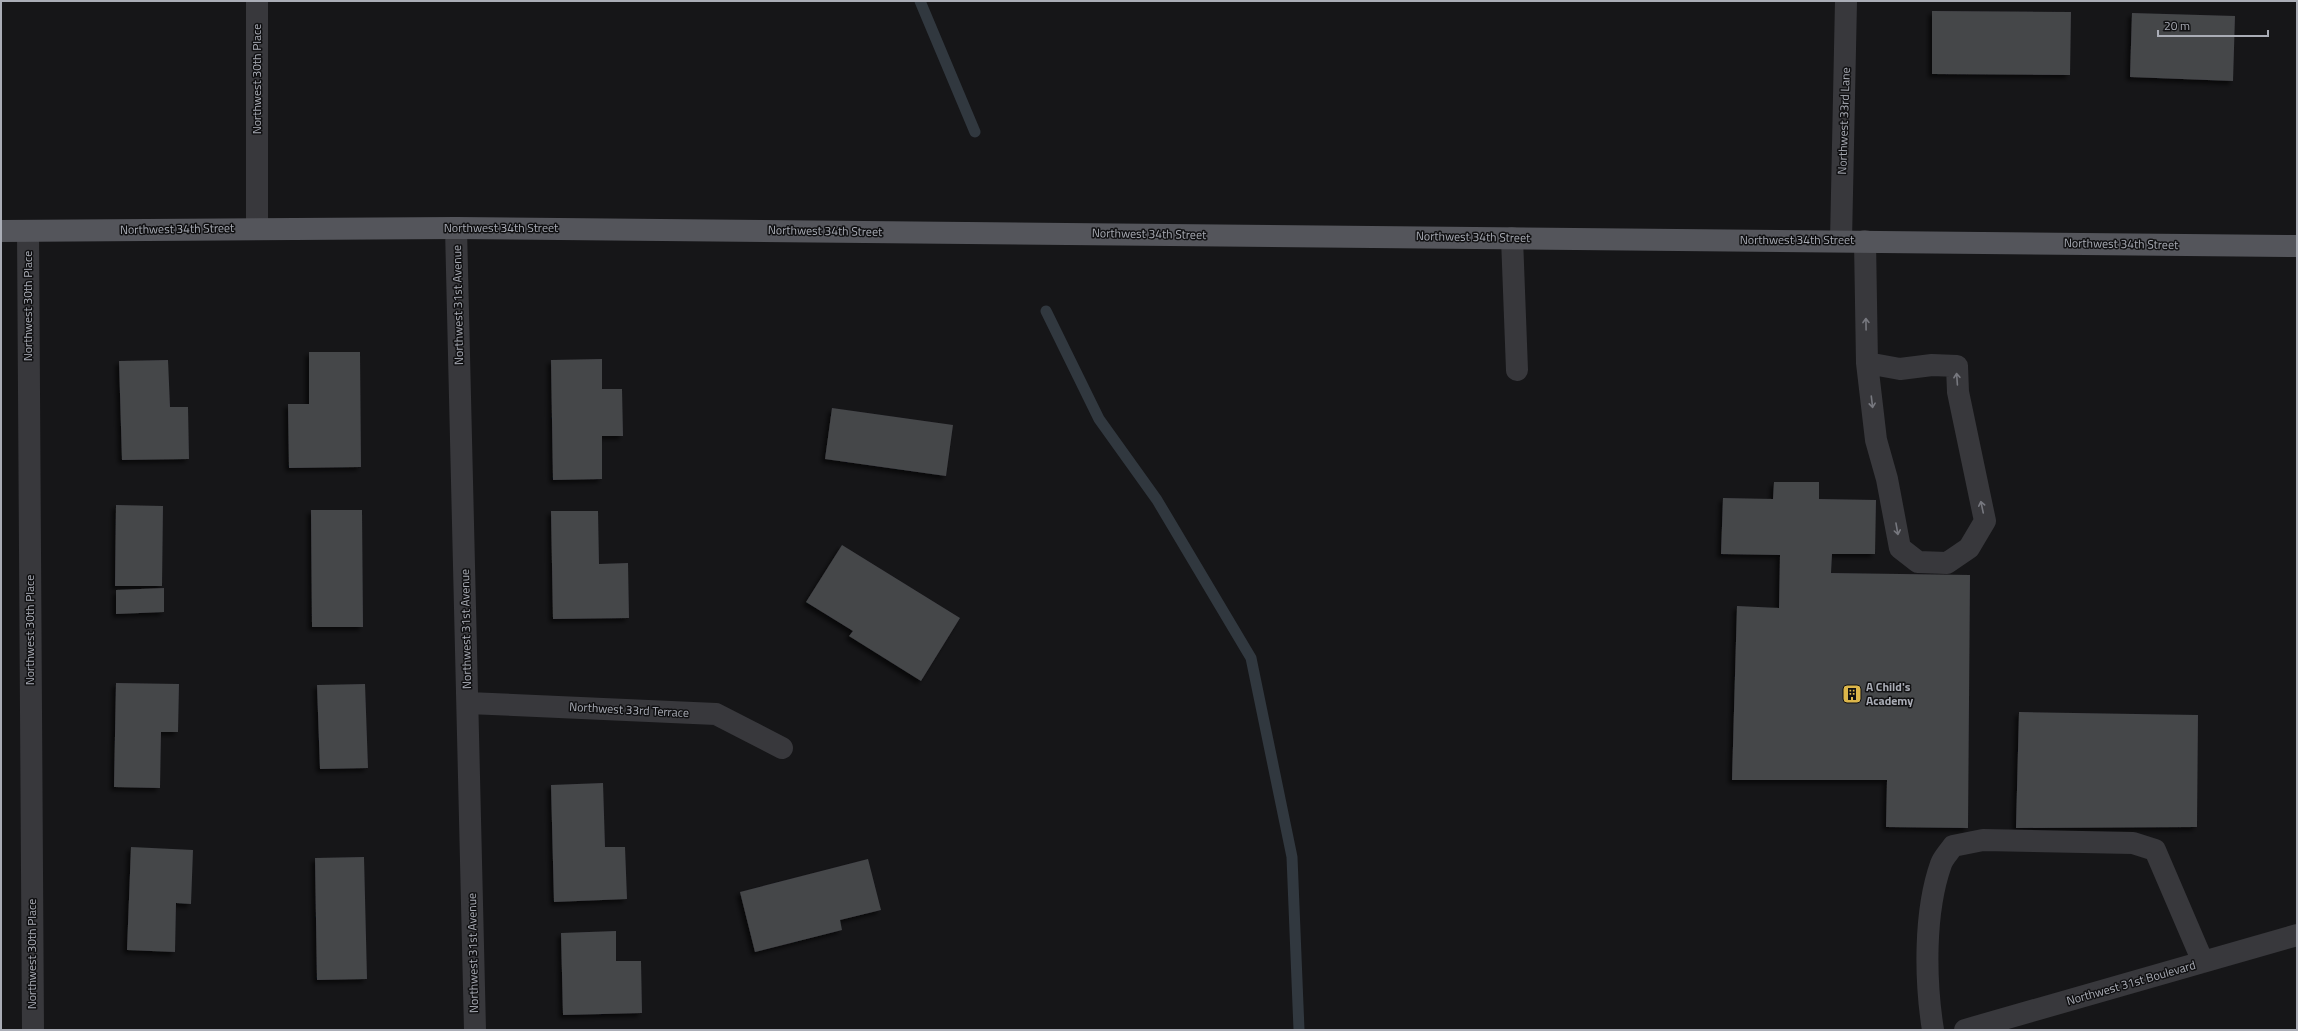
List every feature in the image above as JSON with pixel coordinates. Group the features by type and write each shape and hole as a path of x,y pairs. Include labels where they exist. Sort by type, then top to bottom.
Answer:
{"main road":[{"name":"Northwest 34th Street","path":"1,231 456,228 2297,246"}],"street":[{"name":"Northwest 30th Place","path":"257,1 257,229"},
{"name":"Northwest 33rd Lane","path":"1840,241 1846,1"},
{"name":"Northwest 31st Avenue","path":"456,228 475,1030"},
{"name":"Northwest 30th Place","path":"28,231 33,1030"},
{"path":"1512,238 1517,370"},
{"path":"1865,241 1867,363 1876,440 1887,478 1900,548 1918,562 1947,563 1969,548 1985,521 1958,392 1957,366 1932,365 1900,369 1867,363"},
{"name":"Northwest 33rd Terrace","path":"468,703 716,714 782,748"},
{"path":"1933,1030 1926,967 1930,928 1941,863 1953,846 1983,840 2133,843 2155,850 2203,962"},
{"name":"Northwest 31st Boulevard","path":"1965,1030 2297,935"}],"building":[{"path":"1932,11 2071,12 2070,75 1932,74"},
{"path":"2132,13 2235,16 2233,81 2130,77"},
{"path":"309,352 360,352 361,467 289,468 288,404 309,404"},
{"path":"602,359 602,389 622,389 623,436 602,436 602,479 553,480 551,360"},
{"path":"168,360 170,407 188,407 189,459 122,460 119,361"},
{"path":"832,408 953,425 946,476 825,459"},
{"name":"A Child's Academy","path":"1774,482 1819,482 1819,499 1876,500 1875,554 1832,554 1831,573 1970,575 1968,828 1886,827 1887,780 1732,780 1737,606 1779,608 1780,555 1721,554 1723,498 1773,499"},
{"path":"116,505 163,506 162,586 115,586"},
{"path":"311,510 362,510 363,627 312,627"},
{"path":"551,511 598,511 599,564 628,563 629,618 553,619"},
{"path":"842,545 960,618 921,681 849,636 853,631 806,602"},
{"path":"164,588 164,612 116,614 116,590"},
{"path":"116,683 179,684 178,732 161,732 160,788 114,787"},
{"path":"365,684 368,768 320,769 317,685"},
{"path":"2019,712 2198,715 2197,827 2016,828"},
{"path":"603,783 605,847 625,847 627,899 554,902 551,785"},
{"path":"131,847 193,850 191,904 176,903 175,952 127,950"},
{"path":"364,857 367,979 317,980 315,858"},
{"path":"868,859 881,910 840,920 842,930 755,952 740,892"},
{"path":"616,931 616,961 641,961 642,1013 563,1015 561,933"}],"waterway":[{"path":"920,1 975,132"},
{"path":"1046,311 1099,419 1157,500 1251,658 1292,857 1299,1030"}],"place":[{"name":"A Child's Academy","path":"1852,694"}]}
